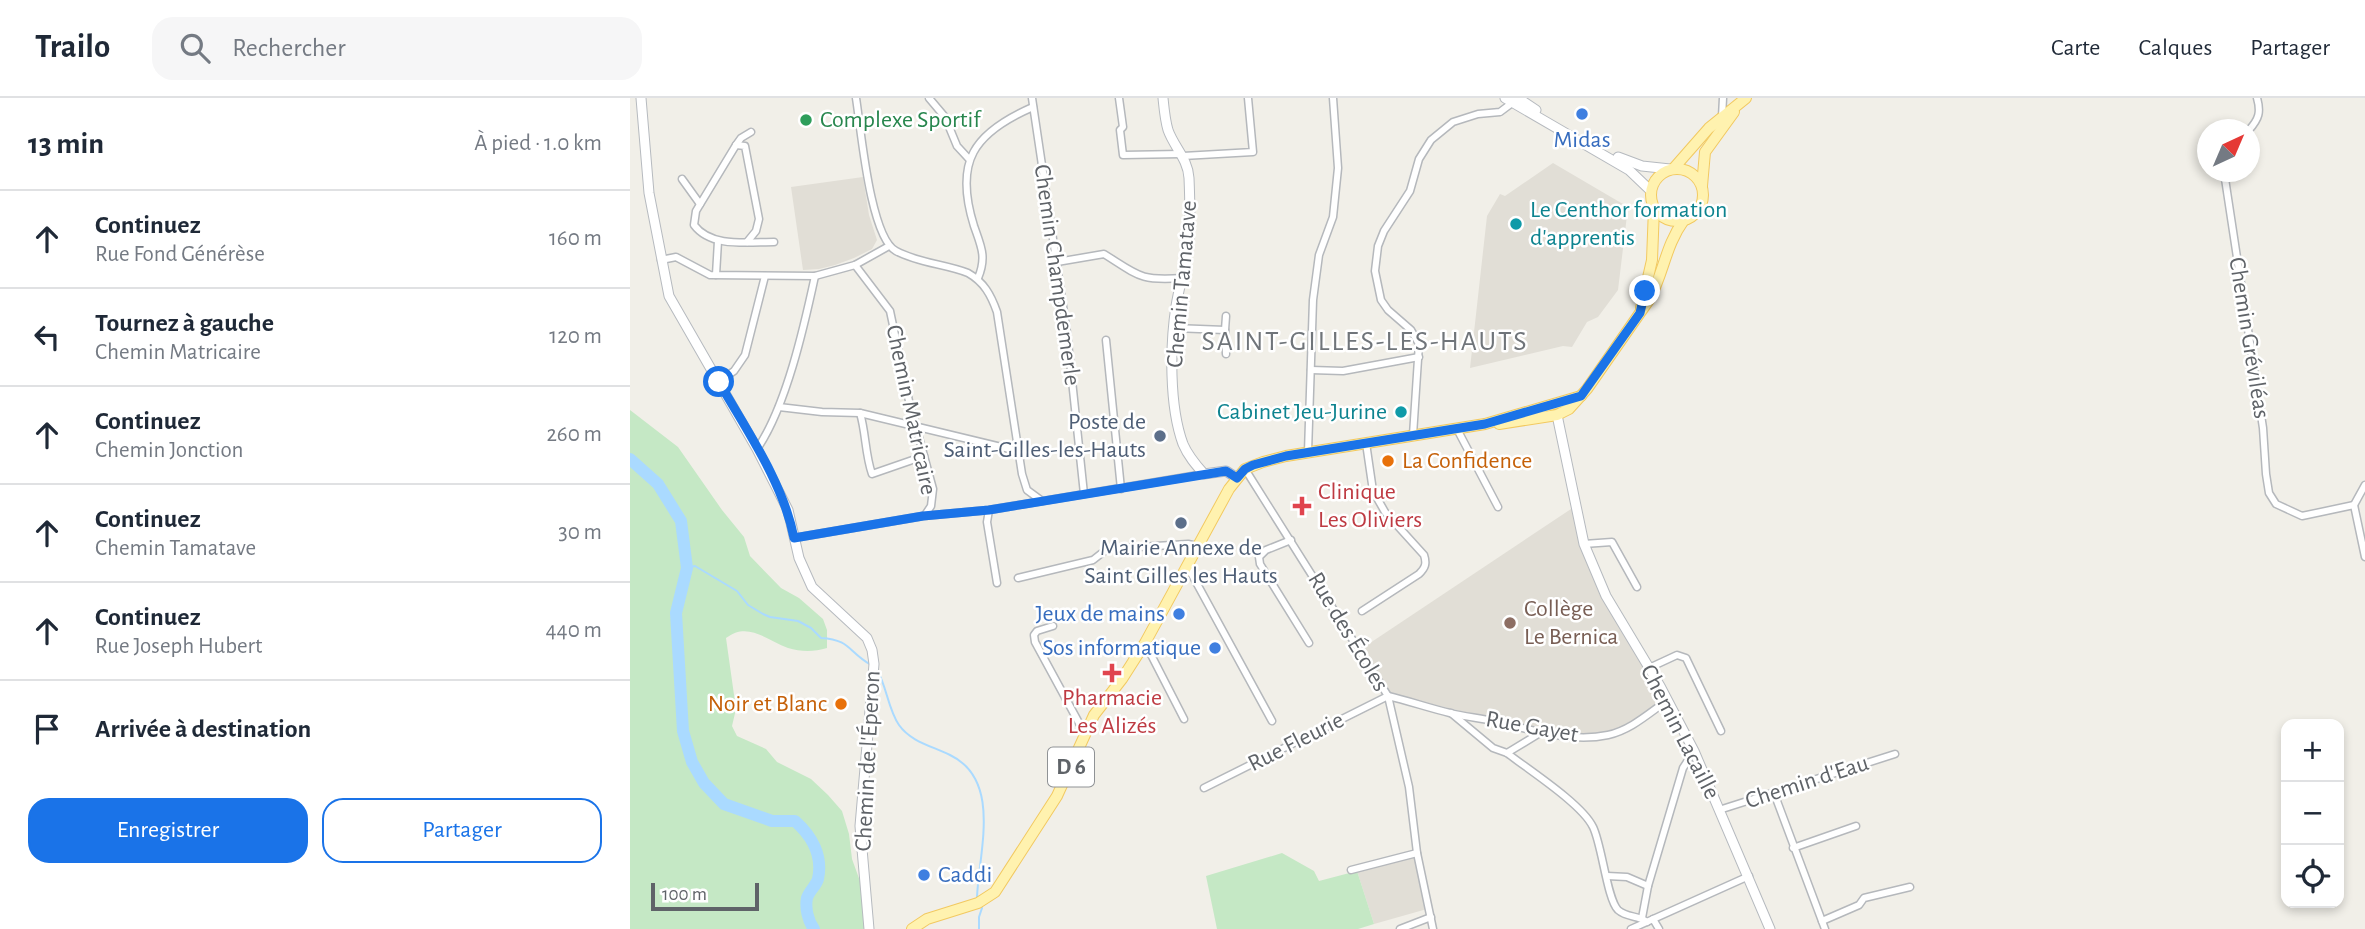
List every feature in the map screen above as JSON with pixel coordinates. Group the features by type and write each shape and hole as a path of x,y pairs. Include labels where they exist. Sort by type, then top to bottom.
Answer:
{"main road":[{"path":"1640,313 1652,260 1654,208 1651,191 1657,177 1671,169 1722,117 1744,100"},
{"path":"1485,424 1511,423 1557,415 1569,409 1640,313 1657,284 1671,239 1684,220 1700,207 1705,152 1744,100"},
{"path":"1671,169 1690,172 1702,186"},
{"path":"1654,208 1667,219 1684,220"},
{"path":"1245,469 1308,452 1485,424 1576,398"},
{"name":"D 6","path":"912,929 927,919 978,903 995,892 1057,796 1094,715 1145,643 1197,546 1245,469"}],"street":[{"name":"Chemin de l'Éperon","path":"641,98 649,193 669,296 757,449 788,510 799,558 812,587 867,638 872,650 874,664 860,826 869,929"},
{"path":"856,98 875,214 883,239 894,251 956,268 978,278 992,297 997,312 1018,451 1027,490 1042,501"},
{"path":"929,98 945,117 957,146 968,159"},
{"name":"Chemin Champdemerle","path":"1032,98 1067,333 1084,494"},
{"path":"1119,98 1123,155 1253,152 1248,98"},
{"name":"Chemin Tamatave","path":"1163,98 1168,130 1189,171 1188,249 1174,328 1173,366 1177,419 1182,442 1189,457 1204,474"},
{"path":"1308,452 1313,300 1319,255 1333,216 1338,167 1333,98"},
{"path":"1722,117 1723,98"},
{"path":"2257,119 2260,111 2258,98"},
{"path":"1512,100 1534,112 1542,113"},
{"path":"1512,100 1629,170 1651,191"},
{"path":"1413,435 1419,344 1415,335 1381,300 1375,271 1378,246 1384,231 1409,191 1419,159 1431,140 1453,122 1478,114 1500,112 1512,100 1525,101 1627,162 1671,169"},
{"path":"978,278 984,265 965,192 968,159 990,132 1010,117 1033,107"},
{"path":"751,132 736,145 696,211 694,225 705,236 718,241 774,242"},
{"path":"736,145 744,146 759,219 747,242"},
{"path":"682,179 700,204"},
{"name":"Chemin Gréviléas","path":"2225,182 2263,428 2269,493 2276,504 2302,516 2354,505"},
{"path":"716,275 718,241"},
{"path":"662,260 676,257 710,275 815,276 855,265 889,246"},
{"path":"1057,262 1104,254 1143,277 1154,280 1182,278"},
{"name":"Chemin Matricaire","path":"794,538 923,516 931,506 933,489 890,311 855,265"},
{"path":"719,382 734,371 744,355 765,276"},
{"path":"757,449 770,430 779,407 807,315 815,276"},
{"path":"1226,316 1226,354"},
{"path":"1174,328 1226,330"},
{"path":"1106,340 1121,489"},
{"path":"1311,370 1343,371 1419,357"},
{"path":"779,407 860,413 1018,451"},
{"path":"860,413 866,432 867,461 872,474 924,456"},
{"name":"Chemin Lacaille","path":"1557,415 1584,544 1606,596 1668,700 1694,751 1770,929"},
{"path":"1457,429 1498,507"},
{"path":"1362,611 1419,574 1425,568 1426,561 1424,555 1385,512 1373,491 1366,443"},
{"name":"Rue des Écoles","path":"1245,469 1388,696 1409,787 1417,853 1433,929"},
{"path":"923,516 989,510 1226,471 1237,478"},
{"path":"2365,485 2354,505 2365,557"},
{"path":"989,510 986,522 997,583"},
{"path":"1291,540 1266,550 1259,557 1260,564 1309,643"},
{"path":"1584,544 1612,542 1637,587"},
{"path":"1018,578 1093,560 1107,549 1188,544 1197,546"},
{"path":"1185,567 1190,571 1272,721"},
{"path":"1053,626 1037,631 1034,635 1035,642 1086,734"},
{"path":"1145,643 1184,719"},
{"path":"1649,667 1677,655 1686,658 1721,731"},
{"name":"Rue Gayet","path":"1388,696 1540,733 1577,737 1609,735 1632,726 1668,700"},
{"name":"Rue Fleurie","path":"1204,788 1388,696"},
{"path":"1451,713 1474,734 1493,748 1507,753 1579,810 1593,826 1615,908 1628,917 1647,919 1660,929"},
{"path":"1474,734 1481,718"},
{"path":"1507,753 1540,733"},
{"path":"1647,919 1648,886 1683,768 1694,751"},
{"name":"Chemin d'Eau","path":"1719,810 1895,754"},
{"path":"1774,793 1825,929"},
{"path":"1793,848 1856,826"},
{"path":"1351,870 1417,853"},
{"path":"1606,876 1627,877 1648,886"},
{"path":"1631,929 1647,919 1748,876"},
{"path":"1822,921 1859,905 1864,898 1910,887"},
{"path":"1400,929 1431,917"}],"shaded area":[{"path":"1553,163 1628,207 1618,290 1598,317 1587,322 1572,347 1563,346 1470,368 1487,216 1500,194 1505,196"},
{"path":"863,177 869,215 877,240 872,249 835,265 803,270 791,187"},
{"name":"Collège Le Bernica","path":"1574,507 1583,545 1667,700 1620,731 1577,737 1388,693 1361,649"},
{"path":"1414,856 1427,909 1374,924 1357,871"}],"green space":[{"path":"630,410 678,447 744,537 750,556 781,588 799,598 823,619 827,630 827,648 822,649 793,649 757,634 742,631 726,638 736,709 732,726 737,736 766,749 777,762 811,779 842,811 849,834 852,859 865,895 869,929 630,929"},
{"path":"1282,853 1314,871 1319,881 1357,871 1374,924 1358,929 1217,929 1206,876"}],"waterway":[{"path":"630,459 658,484 681,521 687,568 676,613 683,731 692,762 704,783 724,804 772,821 795,821 806,833 815,847 819,862 818,879 806,902 814,929"},
{"path":"687,568 695,566 737,591 748,605 763,614 798,621 821,638 844,644 871,665"},
{"path":"877,670 892,712 904,731 966,766 976,781 984,818 977,897"},
{"path":"979,929 982,908"}],"place":[{"name":"Midas","path":"1582,114"},
{"name":"Complexe Sportif","path":"806,120"},
{"name":"Le Centhor formation d'apprentis","path":"1516,224"},
{"name":"Cabinet Jeu-Jurine","path":"1401,412"},
{"name":"Poste de Saint-Gilles-les-Hauts","path":"1160,436"},
{"name":"La Confidence","path":"1388,461"},
{"name":"Clinique Les Oliviers","path":"1302,506"},
{"name":"Mairie Annexe de Saint Gilles les Hauts","path":"1181,523"},
{"name":"Jeux de mains","path":"1179,614"},
{"name":"Collège Le Bernica","path":"1510,623"},
{"name":"Sos informatique","path":"1215,648"},
{"name":"Pharmacie Les Alizés","path":"1112,673"},
{"name":"Noir et Blanc","path":"841,704"},
{"name":"Caddi","path":"924,875"}],"district":[{"name":"SAINT-GILLES-LES-HAUTS","path":"1365,342"}],"route":[{"path":"719,382 780,493 789,514 794,538 923,516 989,510 1226,471 1237,478 1253,465 1286,456 1485,424 1544,408 1581,396 1640,313 1645,291"}]}
